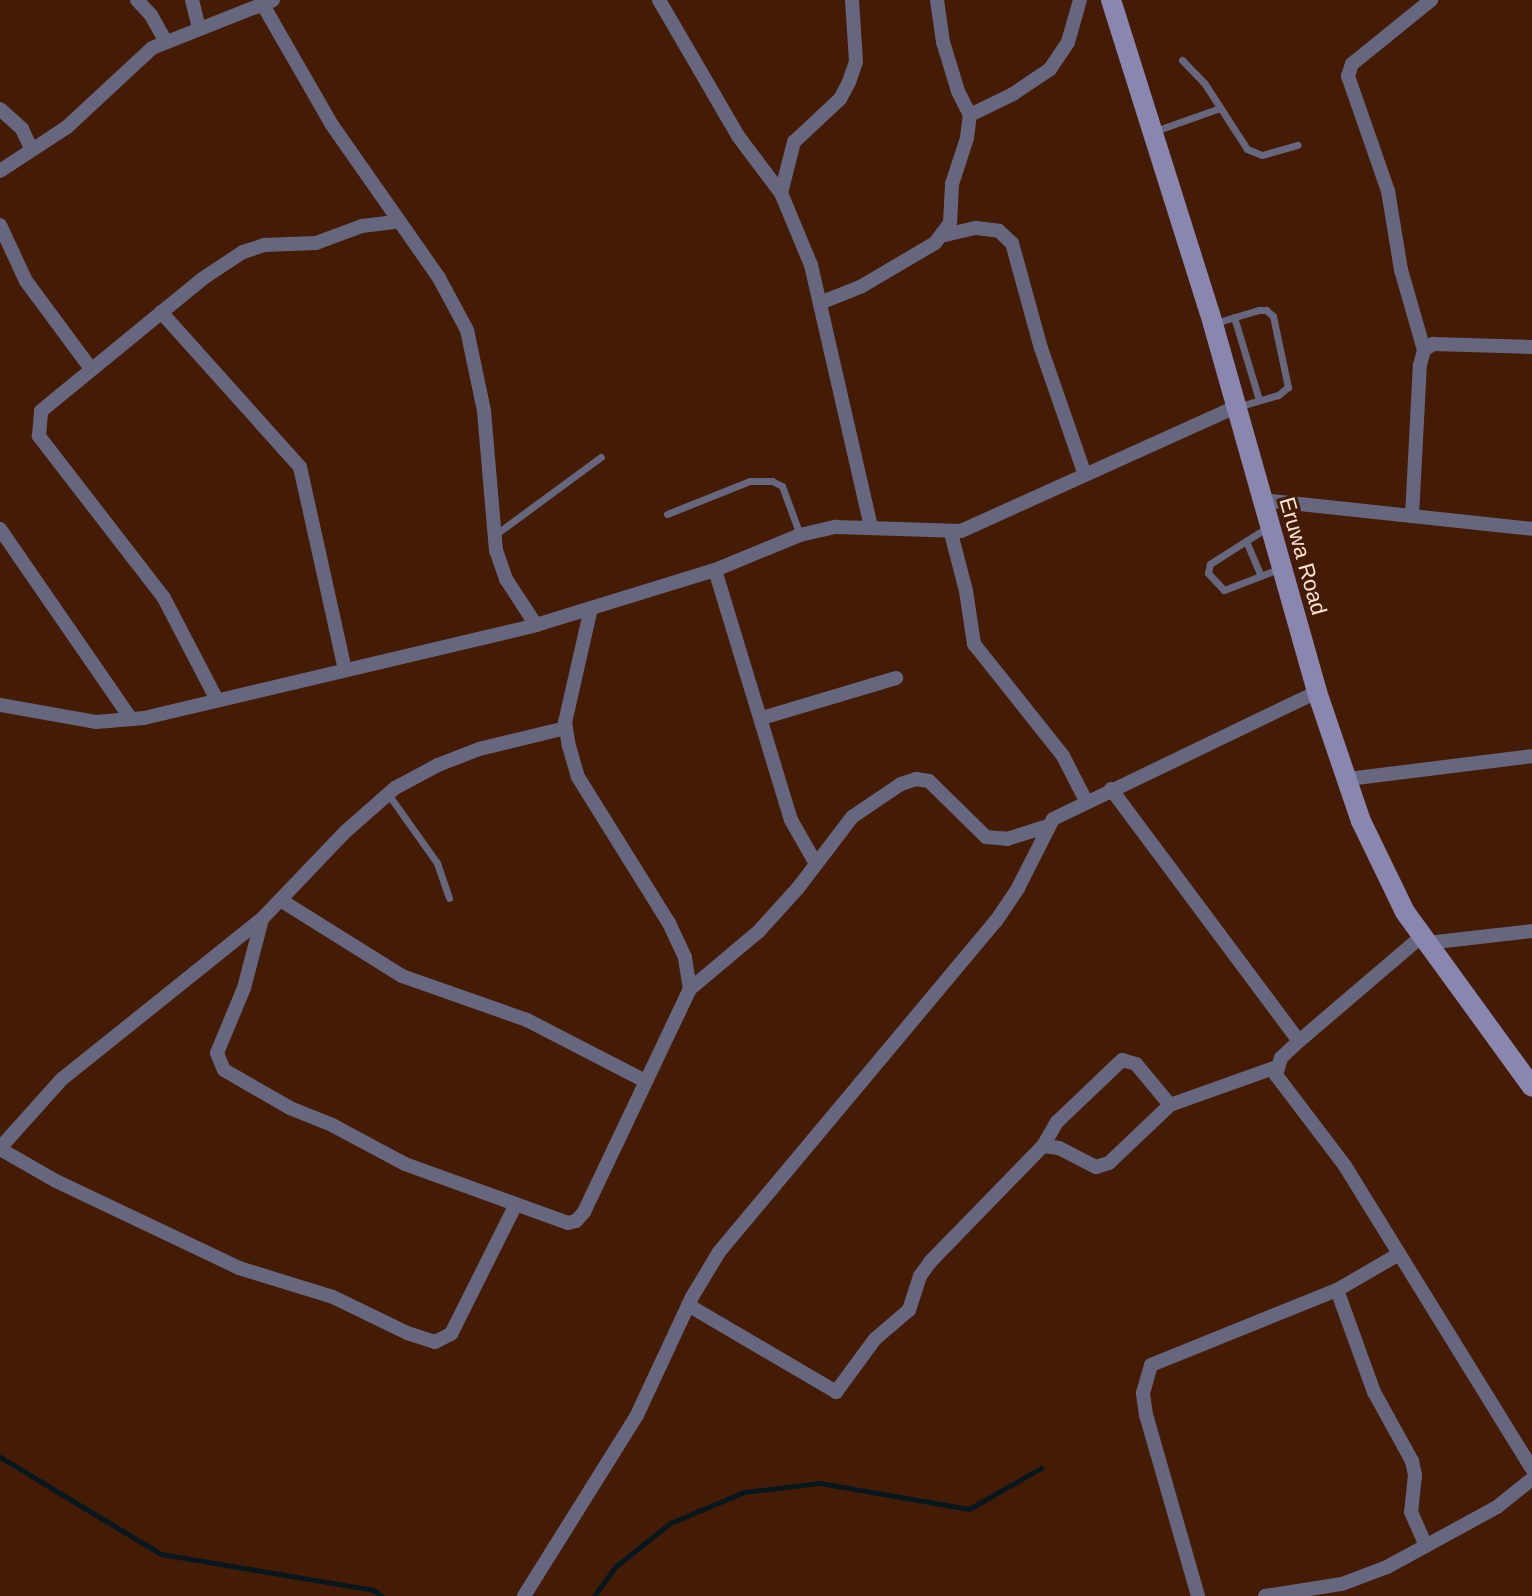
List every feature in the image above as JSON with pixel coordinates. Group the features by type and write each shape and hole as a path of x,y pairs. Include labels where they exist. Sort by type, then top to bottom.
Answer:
{"main road":[{"name":"Eruwa Road","path":"1111,0 1213,324 1317,692 1361,821 1387,879 1425,939 1532,1087"}],"street":[{"path":"137,0 151,15 166,42"},
{"path":"192,0 199,28"},
{"path":"659,0 738,136 781,193 811,265 871,527"},
{"path":"781,193 794,142 840,99 849,82 856,62 852,0"},
{"path":"937,0 943,42 958,91 970,115 967,138 952,184 950,223 945,235"},
{"path":"970,115 1013,94 1050,69 1068,42 1080,0"},
{"path":"1412,516 1420,365 1424,350 1401,270 1388,191 1348,76 1352,64 1431,0"},
{"path":"0,171 67,127 152,48 268,2 332,125 396,222 439,278 467,330 484,411 494,536 506,579 536,625"},
{"path":"0,109 22,129 31,148"},
{"path":"217,700 164,598 39,436 41,411 161,312 243,252 264,245 316,243 362,226 396,222"},
{"path":"0,225 26,281 91,369"},
{"path":"820,303 862,286 945,235 976,228 999,231 1012,243 1041,348 1085,475"},
{"path":"161,312 300,467 345,670"},
{"path":"1424,350 1433,344 1532,347"},
{"path":"0,705 96,722 131,719 536,625 715,570 800,535 836,527 951,533 1235,407"},
{"path":"1262,500 1532,529"},
{"path":"0,529 131,719"},
{"path":"951,533 966,591 974,644 1063,756 1086,801"},
{"path":"715,570 791,820 815,862"},
{"path":"591,608 566,728 578,777 669,923 685,958 690,989"},
{"path":"762,718 896,678"},
{"path":"524,1596 637,1415 688,1305 719,1252 996,921 1018,888 1053,819 1317,692"},
{"path":"516,1204 451,1334 435,1342 407,1333 333,1297 239,1268 56,1181 0,1149 62,1079 262,919 346,831 388,794 438,765 479,749 566,728"},
{"path":"1348,779 1532,756"},
{"path":"262,919 244,988 217,1053 224,1070 290,1108 332,1125 405,1164 568,1223 576,1221 584,1212 690,989 759,931 798,888 852,817 901,784 916,779 929,781 986,837 1007,839 1048,826"},
{"path":"1111,789 1299,1041"},
{"path":"282,901 402,976 527,1020 645,1081"},
{"path":"1043,1146 1059,1148 1096,1167 1109,1163 1170,1105 1277,1067 1299,1041 1425,939 1532,931"},
{"path":"688,1305 836,1392 875,1339 909,1310 920,1276 931,1261 1043,1146 1057,1122 1122,1060 1136,1064 1170,1105"},
{"path":"1277,1067 1276,1075 1281,1085 1345,1166 1532,1469"},
{"path":"1198,1596 1146,1415 1143,1393 1151,1365 1337,1290 1399,1254"},
{"path":"1337,1290 1374,1392 1412,1461 1415,1475 1411,1512 1426,1546"},
{"path":"1265,1596 1342,1584 1387,1567 1497,1507 1532,1479"}],"lane":[{"path":"1182,60 1205,84 1254,154 1275,153 1298,145"},
{"path":"1153,132 1220,108"},
{"path":"1213,324 1259,310 1266,310 1273,316 1288,387 1235,407"},
{"path":"1234,317 1259,400"},
{"path":"494,536 601,457"},
{"path":"667,514 750,481 772,481 782,486 800,535"},
{"path":"1269,526 1210,564 1208,573 1224,590 1282,568"},
{"path":"1246,541 1261,576"},
{"path":"388,794 437,863 449,898"}],"waterway":[{"path":"0,1457 161,1554 373,1590 382,1596"},
{"path":"594,1596 616,1566 670,1523 744,1492 820,1483 969,1509 1041,1468"}]}
